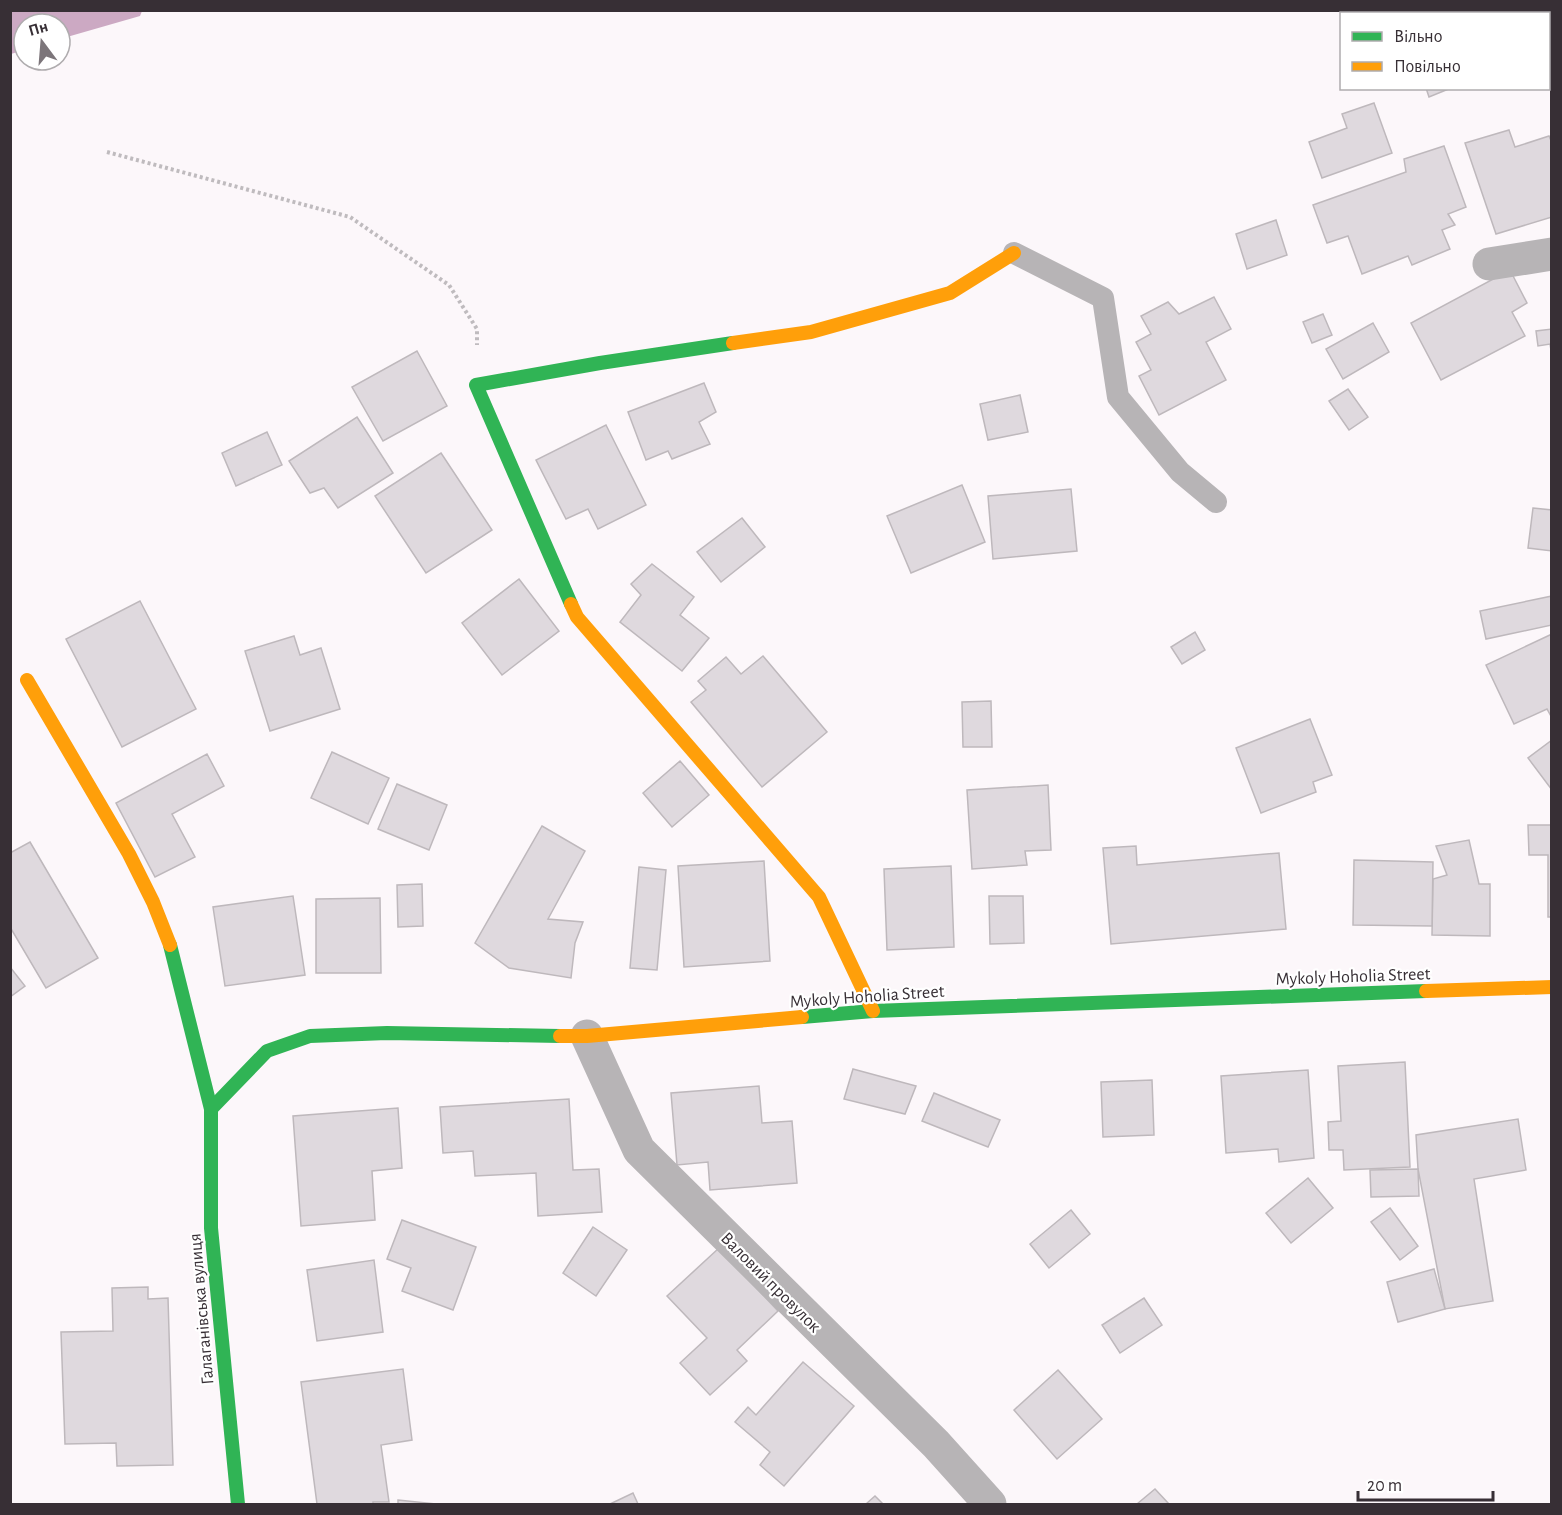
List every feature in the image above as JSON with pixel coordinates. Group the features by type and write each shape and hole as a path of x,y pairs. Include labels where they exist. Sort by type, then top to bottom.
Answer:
{"street":[{"path":"873,1011 819,897 577,617 476,385 600,363 811,332 950,293 1014,254"},
{"path":"1489,264 1551,254"},
{"name":"Галаганівська вулиця","path":"27,680 129,854 169,940 212,1109 211,1228 238,1504"},
{"name":"Mykoly Hoholia Street","path":"212,1109 267,1051 310,1036 387,1033 587,1036 873,1011 1551,987"},
{"name":"Валовий провулок","path":"587,1036 639,1150 936,1444 990,1504"}],"lane":[{"path":"1014,254 1103,298 1118,397 1180,472 1216,502"}],"path":[{"path":"107,152 350,217 448,285 477,329 476,385"}],"shaded area":[{"path":"11,10 142,10 140,16 72,36 72,12 12,12 11,54"}],"building":[{"path":"1520,10 1552,10 1552,63 1550,64 1550,12 1521,12"},
{"path":"1427,90 1446,90 1429,97"},
{"path":"1374,103 1392,153 1322,178 1309,142 1347,128 1342,114"},
{"path":"1509,130 1515,147 1549,136 1552,143 1552,217 1496,234 1465,143"},
{"path":"1444,146 1466,207 1448,214 1455,225 1442,230 1450,249 1412,265 1408,256 1362,274 1348,236 1327,243 1313,205 1406,172 1404,159"},
{"path":"1276,220 1287,255 1247,269 1236,234"},
{"path":"1510,270 1527,303 1512,312 1525,336 1441,380 1411,323"},
{"path":"1214,297 1231,329 1206,342 1226,380 1159,415 1139,376 1151,370 1136,342 1151,334 1141,316 1168,302 1179,314"},
{"path":"1323,314 1332,335 1312,343 1303,322"},
{"path":"1373,323 1389,352 1343,379 1326,349"},
{"path":"1552,329 1552,357 1550,344 1538,346 1536,331"},
{"path":"417,351 447,406 383,441 352,387"},
{"path":"704,383 716,412 699,422 710,444 672,459 668,451 646,460 628,412"},
{"path":"1348,389 1368,417 1349,430 1329,401"},
{"path":"1020,395 1028,432 988,440 980,404"},
{"path":"357,417 393,473 338,508 324,488 310,493 289,461"},
{"path":"606,425 646,505 598,529 588,509 566,519 536,460"},
{"path":"267,432 282,465 236,486 222,453"},
{"path":"441,453 492,530 426,573 375,496"},
{"path":"962,485 985,542 911,573 887,516"},
{"path":"1071,489 1077,551 993,559 988,496"},
{"path":"1533,508 1552,510 1552,551 1528,548"},
{"path":"742,518 765,547 721,582 697,552"},
{"path":"652,564 694,597 680,615 709,638 682,671 620,622 641,595 631,584"},
{"path":"519,579 559,631 502,675 462,623"},
{"path":"1552,596 1552,625 1486,639 1480,611"},
{"path":"140,601 196,709 122,747 66,639"},
{"path":"1195,632 1205,650 1182,664 1171,647"},
{"path":"1552,634 1552,718 1547,709 1514,724 1486,665"},
{"path":"294,636 300,655 321,648 340,709 270,731 245,651"},
{"path":"763,656 827,732 762,787 691,702 706,690 698,681 726,657 741,674"},
{"path":"991,701 992,747 963,747 962,702"},
{"path":"1310,719 1332,775 1313,782 1316,792 1261,813 1236,748"},
{"path":"1552,740 1552,790 1528,758"},
{"path":"332,752 389,778 368,824 311,798"},
{"path":"207,754 224,786 172,814 195,857 155,877 116,803"},
{"path":"680,761 709,795 672,827 643,793"},
{"path":"397,784 447,805 429,850 378,829"},
{"path":"1048,785 1051,850 1025,851 1027,865 972,869 967,790"},
{"path":"1528,825 1552,825 1552,917 1548,917 1548,855 1529,855"},
{"path":"542,826 585,851 548,919 583,922 575,943 571,978 509,968 475,943"},
{"path":"1469,840 1479,884 1490,884 1490,936 1432,935 1433,879 1447,875 1436,846"},
{"path":"30,842 98,958 46,988 10,927 10,853"},
{"path":"1136,846 1137,865 1279,853 1286,929 1111,944 1103,848"},
{"path":"1354,860 1433,862 1432,926 1353,925"},
{"path":"764,861 770,961 684,967 678,866"},
{"path":"951,866 954,947 887,950 884,869"},
{"path":"639,867 666,870 657,970 630,968"},
{"path":"422,884 423,926 398,927 397,885"},
{"path":"293,896 305,975 225,986 213,907"},
{"path":"989,896 1023,896 1024,943 990,944"},
{"path":"380,898 381,973 316,973 316,899"},
{"path":"10,967 25,986 10,997"},
{"path":"1405,1062 1410,1167 1344,1170 1343,1150 1329,1150 1328,1122 1341,1121 1338,1066"},
{"path":"853,1069 916,1086 905,1114 844,1099"},
{"path":"1308,1070 1314,1158 1279,1162 1278,1149 1226,1153 1221,1076"},
{"path":"1152,1080 1154,1135 1103,1137 1101,1082"},
{"path":"759,1086 762,1123 792,1121 797,1183 710,1190 708,1162 677,1165 671,1093"},
{"path":"934,1093 1000,1120 988,1147 922,1121"},
{"path":"569,1099 573,1170 599,1169 602,1212 538,1216 536,1173 475,1176 473,1151 443,1153 440,1107"},
{"path":"398,1108 402,1168 372,1171 375,1220 301,1226 293,1116"},
{"path":"1518,1119 1526,1170 1474,1179 1493,1301 1445,1309 1418,1169 1416,1135"},
{"path":"1418,1169 1419,1196 1371,1197 1370,1170"},
{"path":"1308,1178 1333,1208 1291,1243 1266,1213"},
{"path":"1390,1208 1418,1246 1400,1260 1371,1222"},
{"path":"1071,1210 1090,1234 1049,1268 1030,1244"},
{"path":"402,1220 476,1247 453,1310 402,1291 411,1268 387,1259"},
{"path":"593,1227 627,1250 596,1296 563,1273"},
{"path":"719,1248 778,1311 737,1350 747,1361 710,1395 680,1363 707,1338 667,1296"},
{"path":"374,1260 383,1332 317,1341 307,1270"},
{"path":"1434,1269 1445,1309 1398,1322 1387,1282"},
{"path":"148,1287 148,1299 168,1298 173,1465 117,1466 116,1443 65,1444 61,1332 113,1331 112,1288"},
{"path":"1144,1298 1162,1325 1120,1353 1102,1325"},
{"path":"803,1362 854,1406 784,1486 760,1465 770,1452 735,1422 748,1407 756,1415"},
{"path":"403,1369 412,1440 381,1445 389,1502 317,1504 301,1382"},
{"path":"1058,1370 1102,1419 1057,1459 1014,1410"},
{"path":"1155,1489 1169,1504 1137,1504"},
{"path":"633,1493 638,1504 610,1504"},
{"path":"875,1496 883,1504 866,1504"},
{"path":"398,1500 436,1504 398,1504"}],"traffic: fast":[{"path":"571,604 476,385 733,343"},
{"path":"170,945 211,1109 211,1228 238,1504"},
{"path":"802,1017 873,1011 1426,991"},
{"path":"211,1109 267,1051 310,1036 387,1033 560,1036"}],"traffic: slow":[{"path":"733,343 811,332 950,293 1014,253"},
{"path":"571,604 577,617 819,897 873,1011"},
{"path":"27,680 129,854 153,902 170,945"},
{"path":"1426,991 1552,987"},
{"path":"560,1036 587,1036 802,1017"}]}
